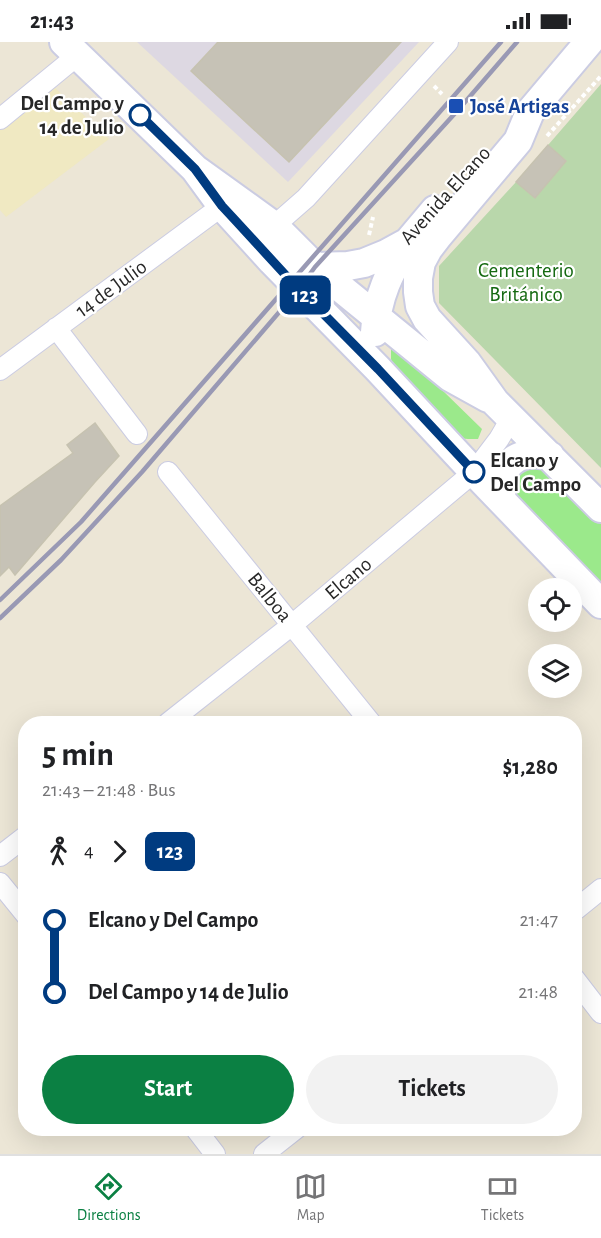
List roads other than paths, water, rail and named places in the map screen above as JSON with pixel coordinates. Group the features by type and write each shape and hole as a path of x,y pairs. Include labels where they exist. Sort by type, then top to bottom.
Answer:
{"main road":[{"name":"Avenida Elcano","path":"315,267 348,266 364,263 386,254 428,249 518,141 530,112 589,42"},
{"path":"71,49 195,169 274,226 315,267 450,378 502,409"},
{"path":"195,169 222,206 291,281 378,369 601,604"},
{"path":"378,369 375,342 376,316 381,296 388,276 415,252"},
{"path":"415,252 420,306 427,320 467,363 502,409 601,508"},
{"path":"502,500 499,490 500,479 511,462 530,453 550,456"}],"street":[{"path":"274,226 306,198 448,42"},
{"path":"0,119 71,49"},
{"name":"14 de Julio","path":"0,370 222,206"},
{"path":"56,328 137,434"},
{"name":"Elcano","path":"177,716 292,625 474,472 506,428 502,409"},
{"name":"Balboa","path":"168,472 365,716"},
{"path":"0,856 18,842"},
{"path":"0,883 18,905"},
{"path":"582,904 601,889"},
{"path":"582,988 601,1013"},
{"path":"201,1136 215,1154"},
{"path":"264,1154 287,1136"}],"railway":[{"path":"0,600 81,522 501,42"},
{"path":"0,618 61,560 142,472 299,289 315,267 517,42"}],"place":[{"name":"José Artigas","path":"456,106"},
{"name":"Del Campo y 14 de Julio","path":"140,115"},
{"name":"Elcano y Del Campo","path":"474,472"}],"park label":[{"name":"Cementerio Británico","path":"526,282"}]}
